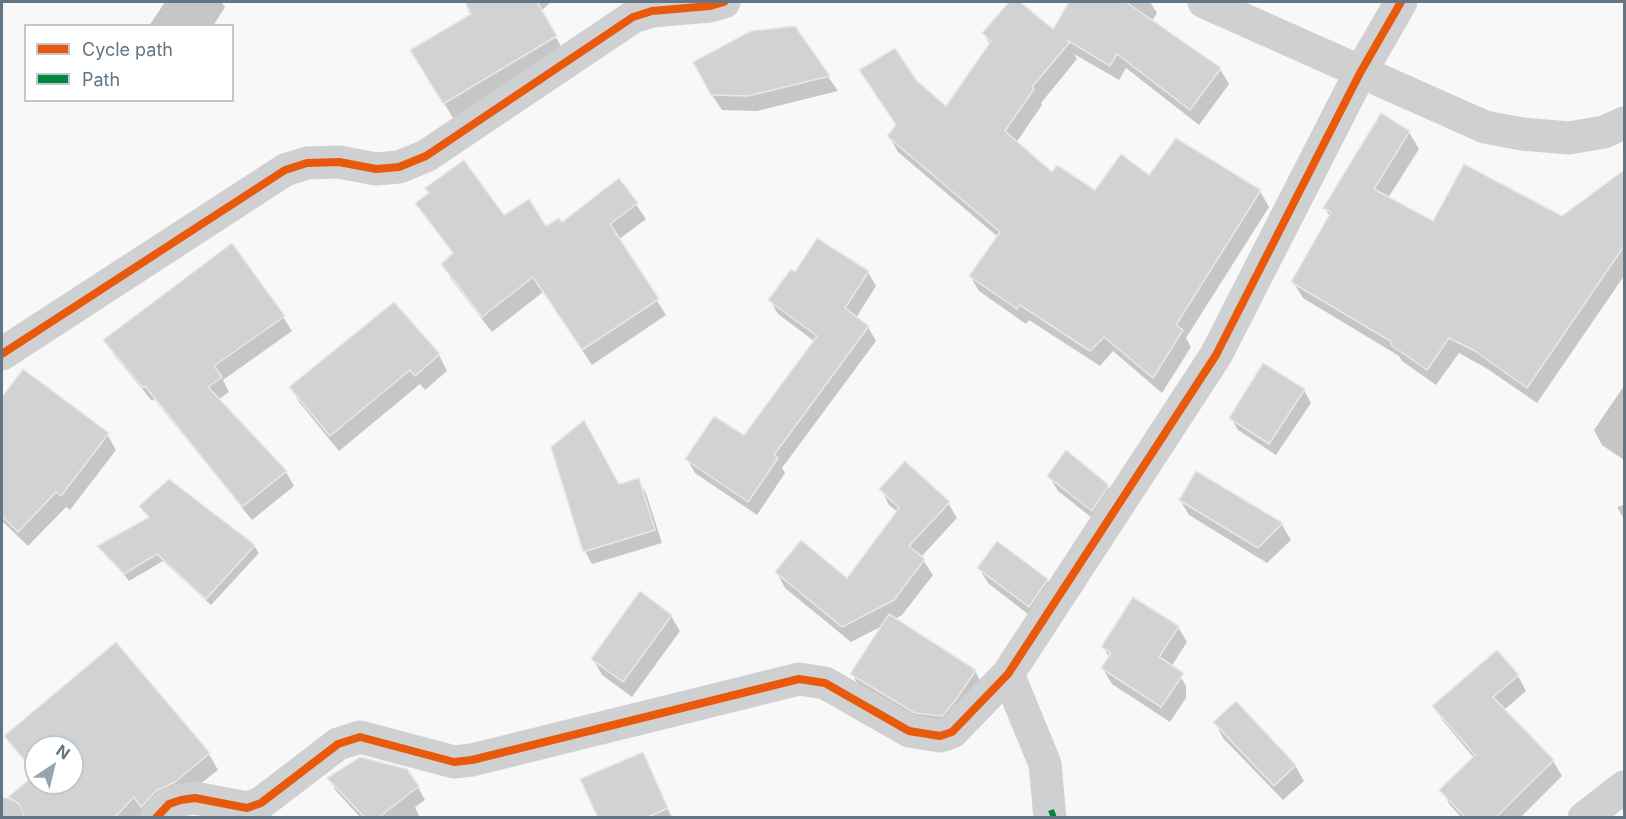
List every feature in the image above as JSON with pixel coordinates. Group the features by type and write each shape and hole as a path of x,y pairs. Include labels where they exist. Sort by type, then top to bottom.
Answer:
{"street":[{"path":"1204,2 1485,127 1522,134 1569,138 1604,132 1624,123"},
{"path":"156,818 170,804 195,798 236,808 247,808 261,803 338,744 360,737 454,762 463,761 799,680 825,683 909,731 940,736 952,732 1008,674 1216,355 1360,73 1401,2"},
{"path":"2,354 285,170 307,163 339,162 376,169 399,167 426,156 633,17 652,10 714,3"},
{"path":"1008,674 1045,764 1050,818"},
{"path":"1584,818 1624,787"},
{"path":"2,814 8,818"}],"building":[{"path":"465,2 537,2 557,36 443,104 410,50 471,14"},
{"path":"1009,2 1020,2 1053,29 1069,2 1126,2 1221,68 1190,110 1117,54 1110,66 1067,40 1069,43 1032,87 1034,89 1005,131 1052,172 1057,165 1095,190 1121,154 1149,175 1176,138 1261,190 1176,325 1183,330 1153,378 1104,337 1090,351 1020,305 1017,309 969,276 1000,232 887,136 896,125 859,70 895,48 917,81 946,106 991,41 982,33"},
{"path":"795,26 830,76 748,96 711,95 693,62 751,31"},
{"path":"1381,113 1410,131 1374,189 1433,221 1464,164 1562,216 1624,170 1624,246 1527,388 1475,351 1449,338 1427,370 1391,345 1392,342 1291,282 1331,212 1323,208"},
{"path":"464,160 504,215 529,199 546,226 559,218 562,222 619,178 638,203 610,224 659,299 582,350 533,277 482,317 441,264 453,253 415,203 429,193 425,188"},
{"path":"817,238 869,271 845,308 869,326 774,455 778,458 748,502 685,459 714,416 744,435 817,336 768,300 791,269 795,272"},
{"path":"232,243 285,316 214,366 222,377 208,387 287,471 242,507 145,386 143,388 103,340"},
{"path":"394,302 440,354 415,376 410,370 330,436 289,387"},
{"path":"1263,363 1305,389 1269,444 1229,418"},
{"path":"23,369 109,433 61,496 56,492 18,532 2,516 2,397"},
{"path":"584,420 619,484 639,478 655,530 583,552 551,447"},
{"path":"1066,450 1109,485 1092,511 1047,476"},
{"path":"905,461 950,502 909,546 925,559 894,600 842,627 775,572 801,540 847,578 899,508 879,489"},
{"path":"1196,471 1283,523 1258,548 1179,500"},
{"path":"169,479 255,545 206,599 157,554 124,574 97,546 149,517 139,506"},
{"path":"997,541 1048,579 1029,607 977,568"},
{"path":"640,591 672,615 623,682 591,659"},
{"path":"1133,597 1179,626 1159,657 1184,673 1161,707 1101,668 1111,653 1101,647"},
{"path":"889,614 976,670 942,716 915,713 850,674"},
{"path":"116,642 210,753 175,782 156,791 141,807 134,797 114,818 25,818 19,804 8,797 24,784 24,795 84,795 84,735 24,735 24,760 4,736"},
{"path":"1497,650 1519,675 1493,697 1554,760 1495,818 1466,818 1439,790 1475,755 1432,706"},
{"path":"1236,701 1296,765 1274,786 1213,722"},
{"path":"643,752 668,808 646,818 598,818 580,779"},
{"path":"360,757 407,769 419,786 378,818 365,818 327,778"}],"marked path":[{"path":"1051,810 1054,818"}],"cycle path":[{"path":"2,354 285,170 307,163 339,162 376,169 399,167 426,156 633,17 652,11 710,6 724,2"},
{"path":"156,818 169,804 181,800 195,798 247,808 261,803 338,744 360,737 454,762 472,760 799,679 825,683 909,731 940,736 952,732 1008,674 1216,355 1360,73 1401,2"}]}
